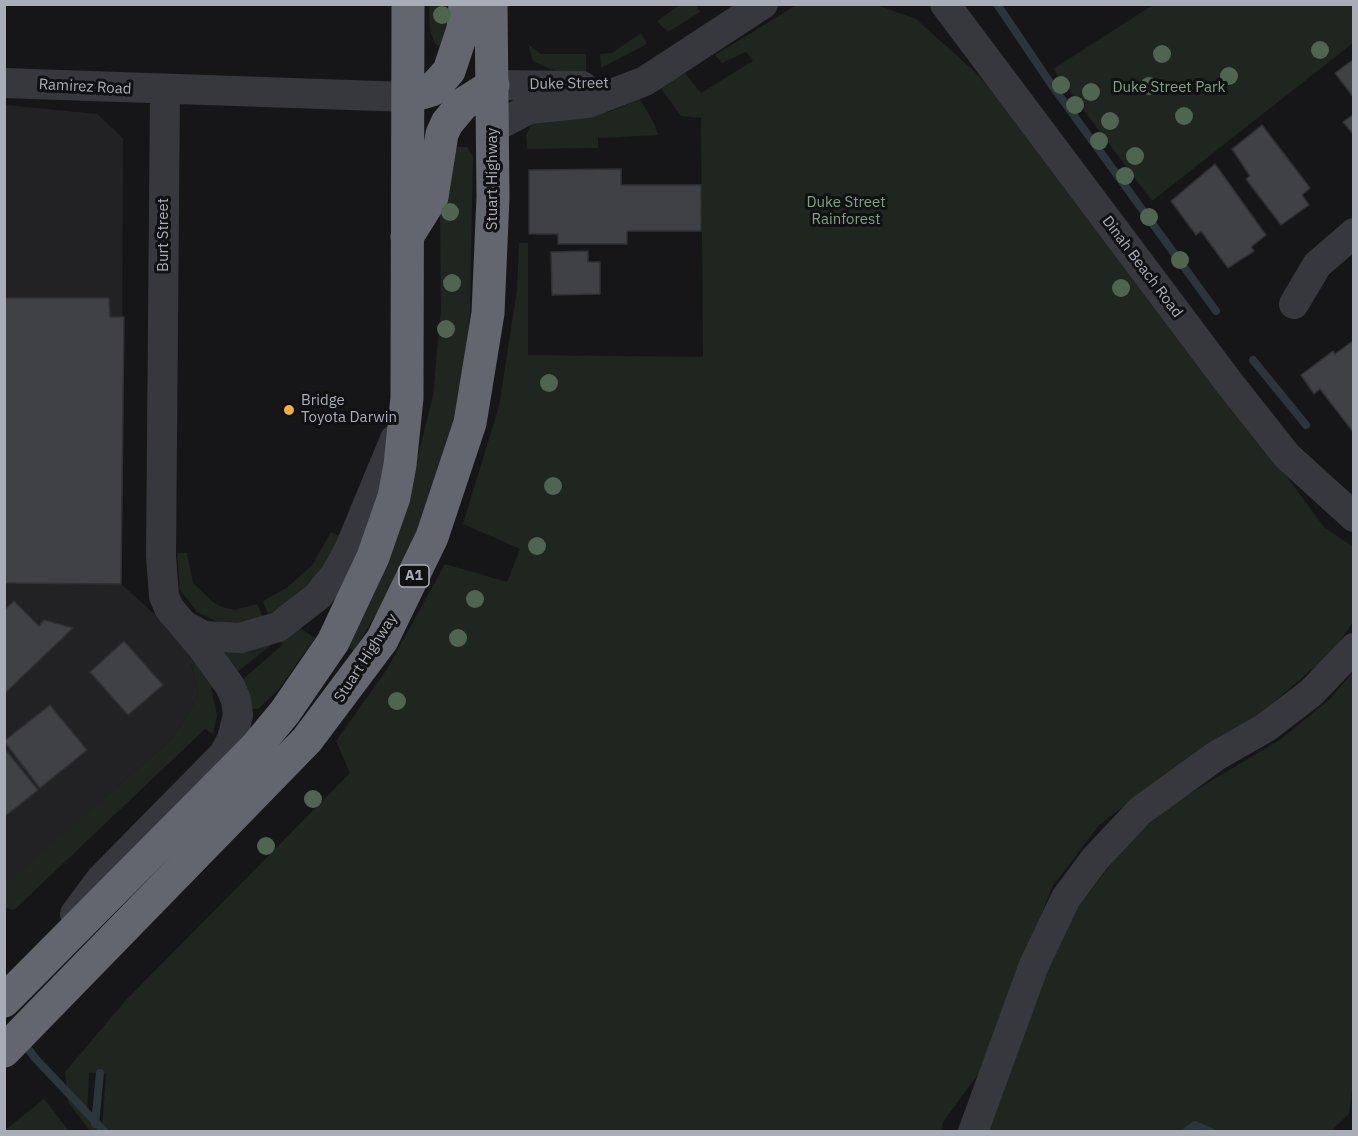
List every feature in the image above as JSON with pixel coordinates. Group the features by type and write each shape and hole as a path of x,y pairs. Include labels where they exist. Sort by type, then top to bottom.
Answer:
{"highway":[{"path":"10,995 256,747 285,712 333,642 355,597 388,517 400,465 407,398 408,4"},
{"path":"408,97 432,90 449,71 463,29 465,4"},
{"name":"Stuart Highway","path":"4,1051 307,740 382,640 432,537 453,480 470,423 479,382 491,284 493,85 491,4"},
{"path":"407,237 432,197 442,135 447,123 463,104 493,85"}],"street":[{"name":"Duke Street","path":"493,128 528,110 588,104 645,81 764,4"},
{"name":"Dinah Beach Road","path":"945,4 1258,420 1287,456 1353,517"},
{"name":"Duke Street","path":"493,85 589,86 645,81"},
{"name":"Ramirez Road","path":"4,83 165,91"},
{"path":"165,91 408,97"},
{"name":"Burt Street","path":"45,958 101,879 213,767 232,739 238,714 236,700 230,686 177,618 164,596 161,556 165,91"},
{"path":"1294,304 1317,264 1353,233"},
{"path":"177,618 204,636 240,638 278,627 318,596 340,567 371,501 394,444 407,398"},
{"path":"973,1131 1034,965 1066,898 1095,859 1140,811 1216,756 1265,728 1311,693 1342,663 1353,648"}],"shaded area":[{"path":"5,105 97,114 123,138 121,584 187,643 198,696 174,737 5,886"}],"green space":[{"path":"681,4 696,5 700,12 668,32 657,21"},
{"name":"Duke Street Rainforest","path":"802,4 877,5 916,19 974,71 997,96 1191,347 1324,527 1353,547 1353,622 1333,651 1259,715 1157,781 1099,825 1052,887 985,1065 943,1122 941,1131 90,1131 68,1102 65,1072 126,1000 350,773 336,741 387,669 445,564 507,582 520,549 463,524 499,406 517,290 519,243 528,243 528,355 703,357 701,118 681,116 660,87 684,72 701,93 753,61 746,52 722,63 715,55 793,7","holes":["89,1073 106,1074 102,1129 87,1115"]},
{"path":"429,5 457,5 442,47 435,44 430,30"},
{"name":"Duke Street Park","path":"1153,5 1353,5 1353,43 1152,201 1053,69"},
{"path":"641,33 647,44 601,68 600,54 612,53"},
{"path":"528,44 541,54 586,54 586,72 560,72 545,67 533,61"},
{"path":"640,99 658,135 598,138 598,148 527,149 526,135 534,119 609,112"},
{"path":"456,147 467,147 473,156 470,310 465,376 442,477 389,593 354,651 344,644 407,498 433,396 441,309 440,210"},
{"path":"331,532 341,537 322,573 295,599 268,614 263,601 288,587 313,564"},
{"path":"177,553 187,553 193,583 213,602 234,610 257,604 263,617 234,624 222,624 197,612 180,590"},
{"path":"293,623 315,638 278,690 258,709 252,709 247,706 241,681 282,645 278,632"},
{"path":"187,643 217,681 211,689 217,715 213,734 205,729 14,910 5,908 4,886 174,737 198,696"},
{"path":"274,643 236,673 225,655 227,649"},
{"path":"1353,672 1354,1072 1349,1114 1330,1132 989,1132 1003,1078 1052,959 1080,904 1132,837 1176,802 1281,739 1330,699"},
{"path":"44,1099 69,1131 5,1131 5,1130"}],"building":[{"path":"1354,59 1354,98 1335,73"},
{"path":"1354,114 1354,135 1343,122"},
{"path":"1262,125 1310,188 1302,195 1309,205 1281,225 1246,179 1250,176 1232,149"},
{"path":"1215,164 1266,235 1251,247 1254,251 1228,268 1201,231 1196,235 1171,201"},
{"path":"621,169 621,185 701,185 701,231 627,231 627,244 558,244 558,234 529,234 529,170"},
{"path":"588,251 588,262 600,262 600,294 552,295 551,252"},
{"path":"4,298 109,298 110,317 124,317 121,584 4,583"},
{"path":"1354,340 1354,433 1320,389 1314,394 1301,375 1333,351 1335,354"},
{"path":"14,601 39,626 44,620 73,628 4,694 4,610"},
{"path":"124,641 163,685 128,715 90,672"},
{"path":"50,705 87,750 40,788 4,741"},
{"path":"4,748 38,790 4,817"}],"waterway":[{"path":"997,4 1051,84 1216,311"},
{"path":"1253,360 1306,425"},
{"path":"23,1042 35,1058 105,1132"},
{"path":"95,1124 100,1073"},
{"path":"1186,1132 1195,1125 1211,1132"}],"place":[{"name":"Bridge Toyota Darwin","path":"289,410"}]}
